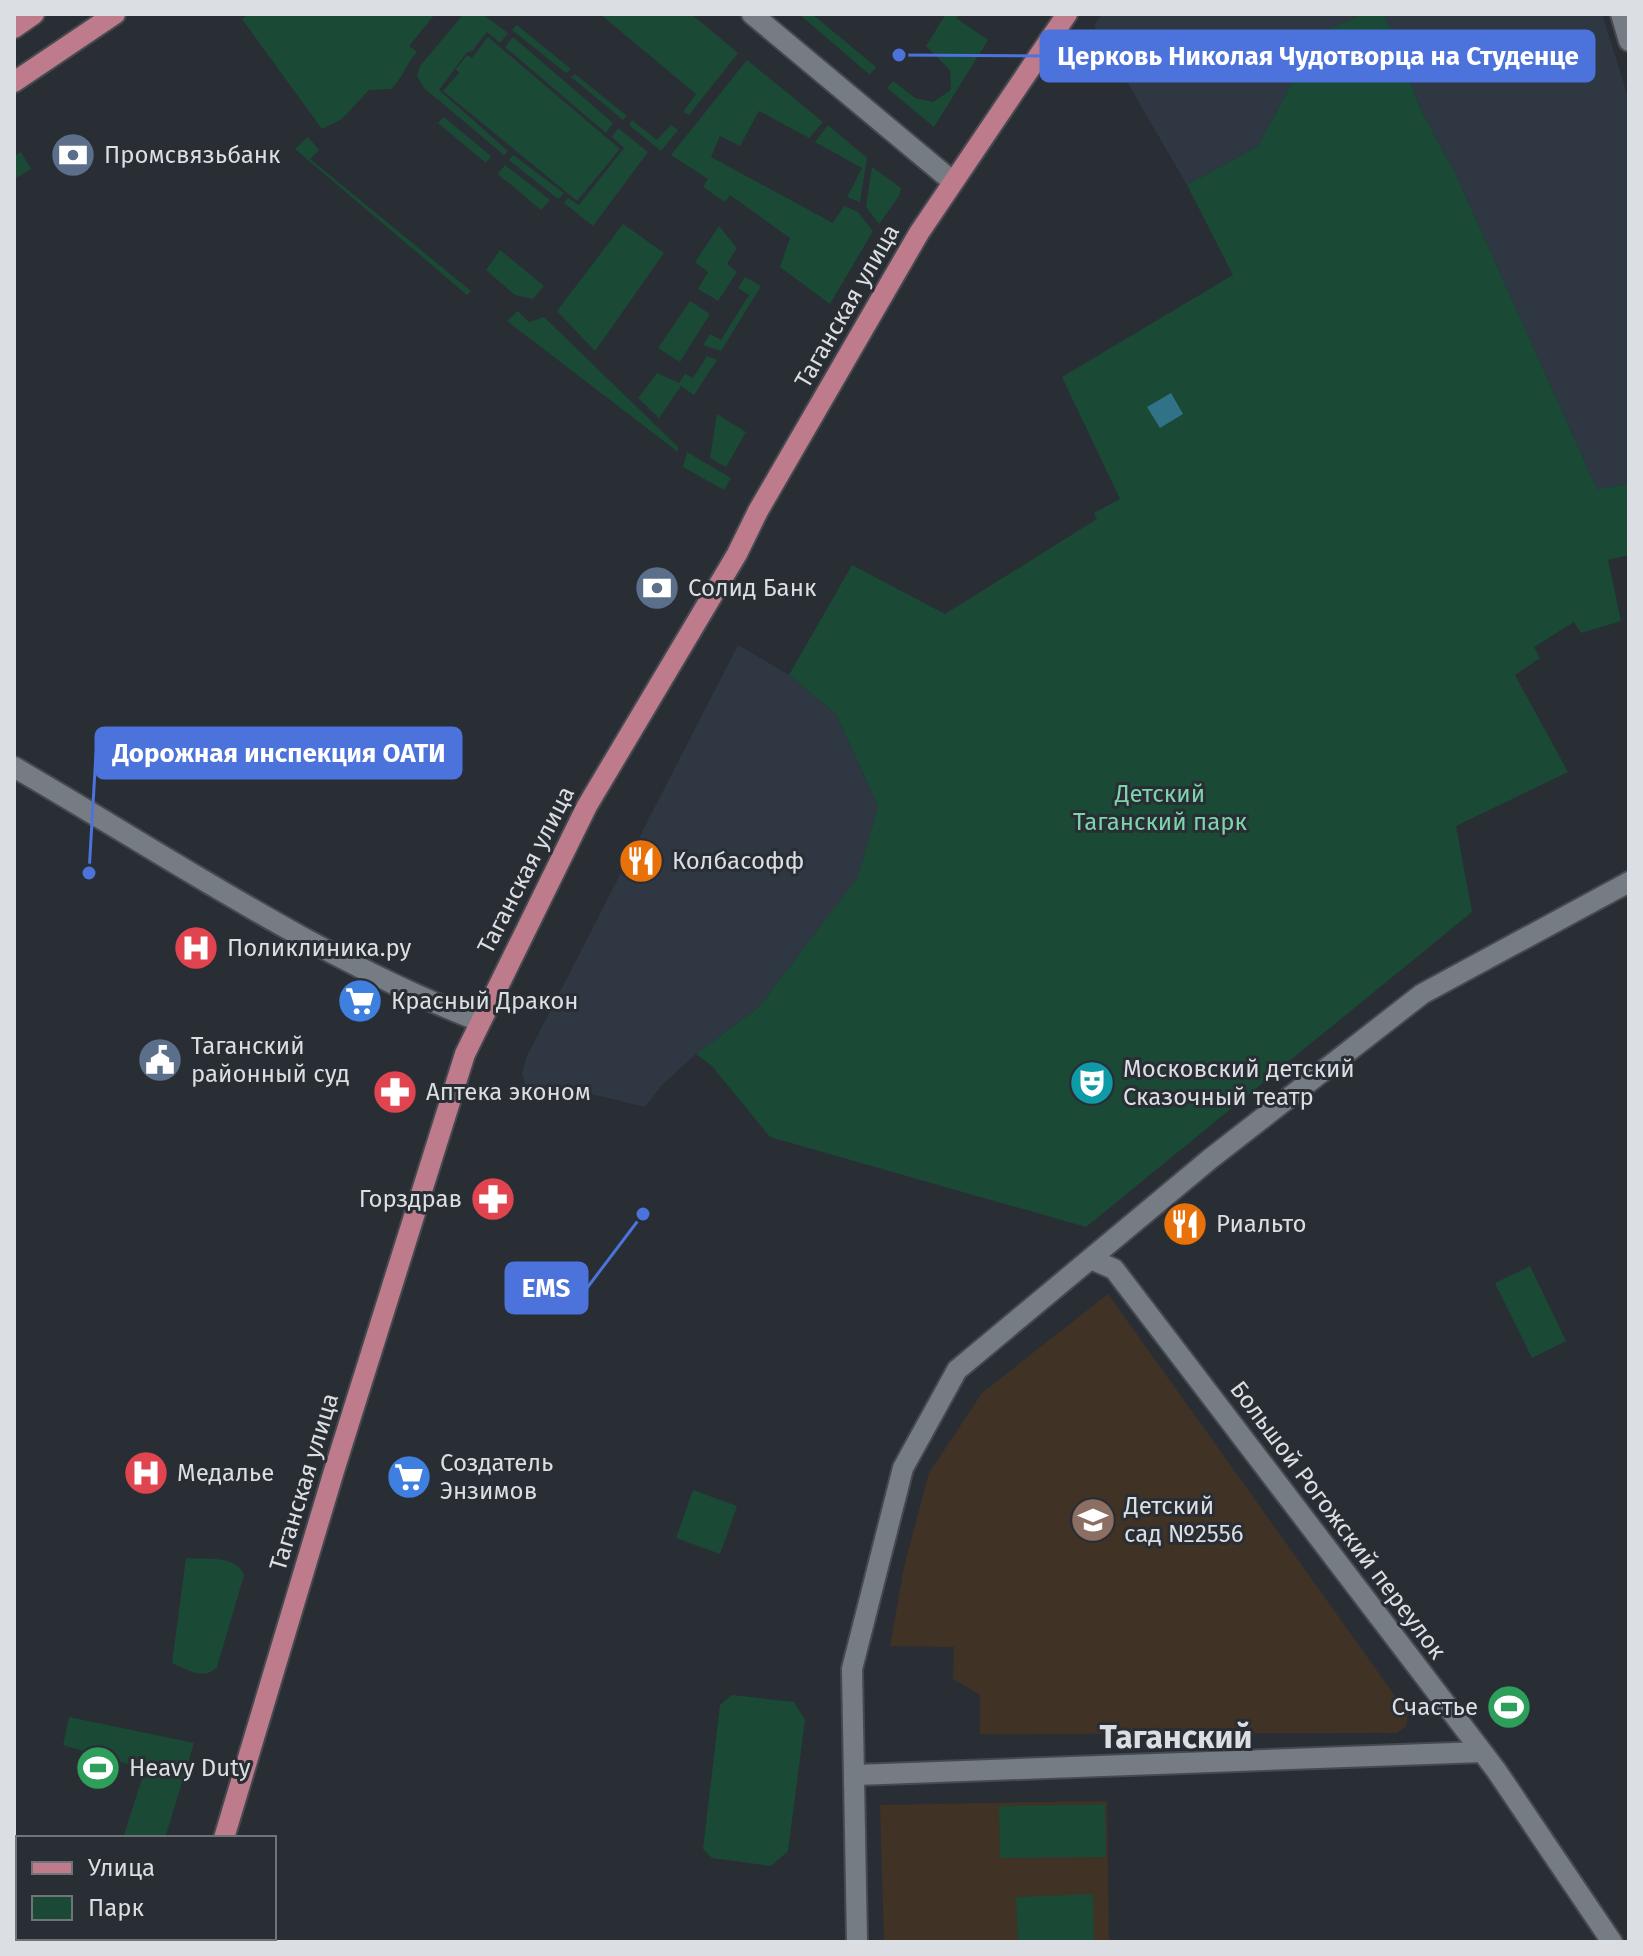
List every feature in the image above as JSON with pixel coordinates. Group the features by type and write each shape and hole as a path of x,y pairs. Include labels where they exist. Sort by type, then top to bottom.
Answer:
{"main road":[{"path":"14,28 34,14"},
{"path":"14,82 115,14"},
{"name":"Таганская улица","path":"225,1836 436,1138 479,1021 587,806 737,554 881,297 952,181 1067,14"}],"street":[{"path":"752,14 952,181"},
{"path":"1621,14 1629,41"},
{"path":"14,767 334,954 425,1000 479,1021"},
{"path":"857,1942 852,1669 903,1468 957,1370 1093,1260 1221,1150 1422,994 1629,882"},
{"name":"Большой Рогожский переулок","path":"1093,1260 1114,1269 1482,1752 1612,1942"},
{"path":"856,1775 1482,1752"}],"shaded area":[{"path":"1102,14 1364,14 1308,38 1308,53 1258,146 1187,185 1094,25"},
{"path":"1384,14 1602,14 1629,100 1629,484 1597,489 1456,175 1421,110"},
{"path":"738,645 789,675 836,714 878,806 858,878 759,1007 696,1054 662,1085 645,1107 579,1091 534,1090 525,1084 522,1072 527,1056"},
{"name":"Детский сад №2556","path":"1108,1294 1408,1714 1406,1726 1397,1733 980,1734 980,1695 953,1679 954,1647 890,1646 904,1567 929,1473 982,1393"},
{"path":"1107,1801 1109,1942 884,1942 880,1805"}],"green space":[{"path":"249,14 435,14 409,46 417,52 391,89 369,90 342,119 322,129 242,19"},
{"path":"482,14 508,33 500,43 487,32 472,51 467,52 439,90 508,151 504,155 424,88 417,76 420,66 462,16"},
{"path":"600,14 691,14 738,53 689,115 683,112 696,94"},
{"path":"799,14 812,14 876,67 870,75"},
{"path":"946,14 958,14 956,18 988,40 934,127 887,88 893,81 915,98 933,102 951,90 950,70 926,46"},
{"name":"Детский Таганский парк","path":"1364,14 1384,14 1421,110 1456,175 1597,489 1629,484 1629,555 1608,560 1621,621 1581,633 1574,622 1534,647 1540,658 1515,675 1568,772 1456,826 1472,912 1086,1227 770,1137 712,1066 696,1054 759,1007 858,877 878,806 836,714 789,675 852,565 945,614 1097,519 1094,513 1120,499 1062,377 1233,275 1187,185 1258,146 1308,53 1308,38"},
{"path":"517,25 571,69 566,73 512,30"},
{"path":"488,37 620,149 577,201 443,91 459,73 456,69 467,55 472,58"},
{"path":"513,37 613,123 606,133 505,47"},
{"path":"747,60 823,122 809,138 759,111 740,146 720,136 711,157 833,223 844,206 858,212 873,231 830,304 780,267 790,238 730,195 725,202 703,187 708,179 671,155"},
{"path":"575,74 627,116 623,120 571,77"},
{"path":"444,117 491,156 486,163 438,123"},
{"path":"632,120 657,140 671,125 678,130 661,151 629,125"},
{"path":"828,125 867,158 860,202 847,197 862,168 815,142"},
{"path":"618,128 648,152 593,226 564,203 568,198 579,205 624,148 612,137"},
{"path":"308,137 319,150 310,159 471,291 467,295 295,149"},
{"path":"21,152 31,169 14,179 14,156"},
{"path":"513,155 564,193 558,199 509,160"},
{"path":"505,165 550,200 541,210 498,174"},
{"path":"872,167 901,188 899,196 879,224 866,207"},
{"path":"623,224 664,253 595,351 557,311"},
{"path":"719,226 737,248 727,264 737,272 718,301 698,289 708,272 695,262"},
{"path":"500,250 544,286 533,299 515,295 486,270"},
{"path":"745,277 761,286 721,351 703,345 710,334 721,340 749,295 738,288"},
{"path":"690,301 710,314 680,362 658,348"},
{"path":"518,311 529,322 544,317 678,447 678,452 507,321"},
{"path":"707,356 717,360 694,395 681,386 659,418 638,398 657,373 679,383 685,374 693,378"},
{"path":"717,414 746,432 726,467 710,458"},
{"path":"687,452 731,478 724,490 683,467"},
{"path":"1530,1266 1566,1341 1532,1358 1495,1283"},
{"path":"693,1490 737,1506 720,1554 676,1538"},
{"path":"186,1558 227,1561 240,1568 244,1575 217,1667 201,1674 172,1663"},
{"path":"732,1695 794,1702 805,1720 788,1851 771,1866 712,1858 703,1849 720,1705"},
{"path":"69,1717 194,1743 166,1836 124,1836 145,1769 63,1745"},
{"path":"1105,1804 1106,1857 1000,1858 999,1806"},
{"path":"1093,1894 1094,1940 1018,1942 1016,1897"}],"water":[{"path":"1171,393 1183,414 1160,428 1147,407"}],"place":[{"name":"Церковь Николая Чудотворца на Студенце","path":"899,55"},
{"name":"Промсвязьбанк","path":"73,155"},
{"name":"Солид Банк","path":"657,588"},
{"name":"Колбасофф","path":"641,861"},
{"name":"Дорожная инспекция ОАТИ","path":"89,873"},
{"name":"Поликлиника.ру","path":"196,948"},
{"name":"Красный Дракон","path":"360,1001"},
{"name":"Таганский районный суд","path":"160,1060"},
{"name":"Московский детский Сказочный театр","path":"1092,1083"},
{"name":"Аптека эконом","path":"395,1092"},
{"name":"Горздрав","path":"493,1199"},
{"name":"EMS","path":"643,1214"},
{"name":"Риальто","path":"1185,1224"},
{"name":"Медалье","path":"146,1473"},
{"name":"Создатель Энзимов","path":"409,1477"},
{"name":"Детский сад №2556","path":"1093,1520"},
{"name":"Счастье","path":"1509,1707"},
{"name":"Heavy Duty","path":"98,1768"}],"district":[{"name":"Таганский","path":"1176,1737"}]}
